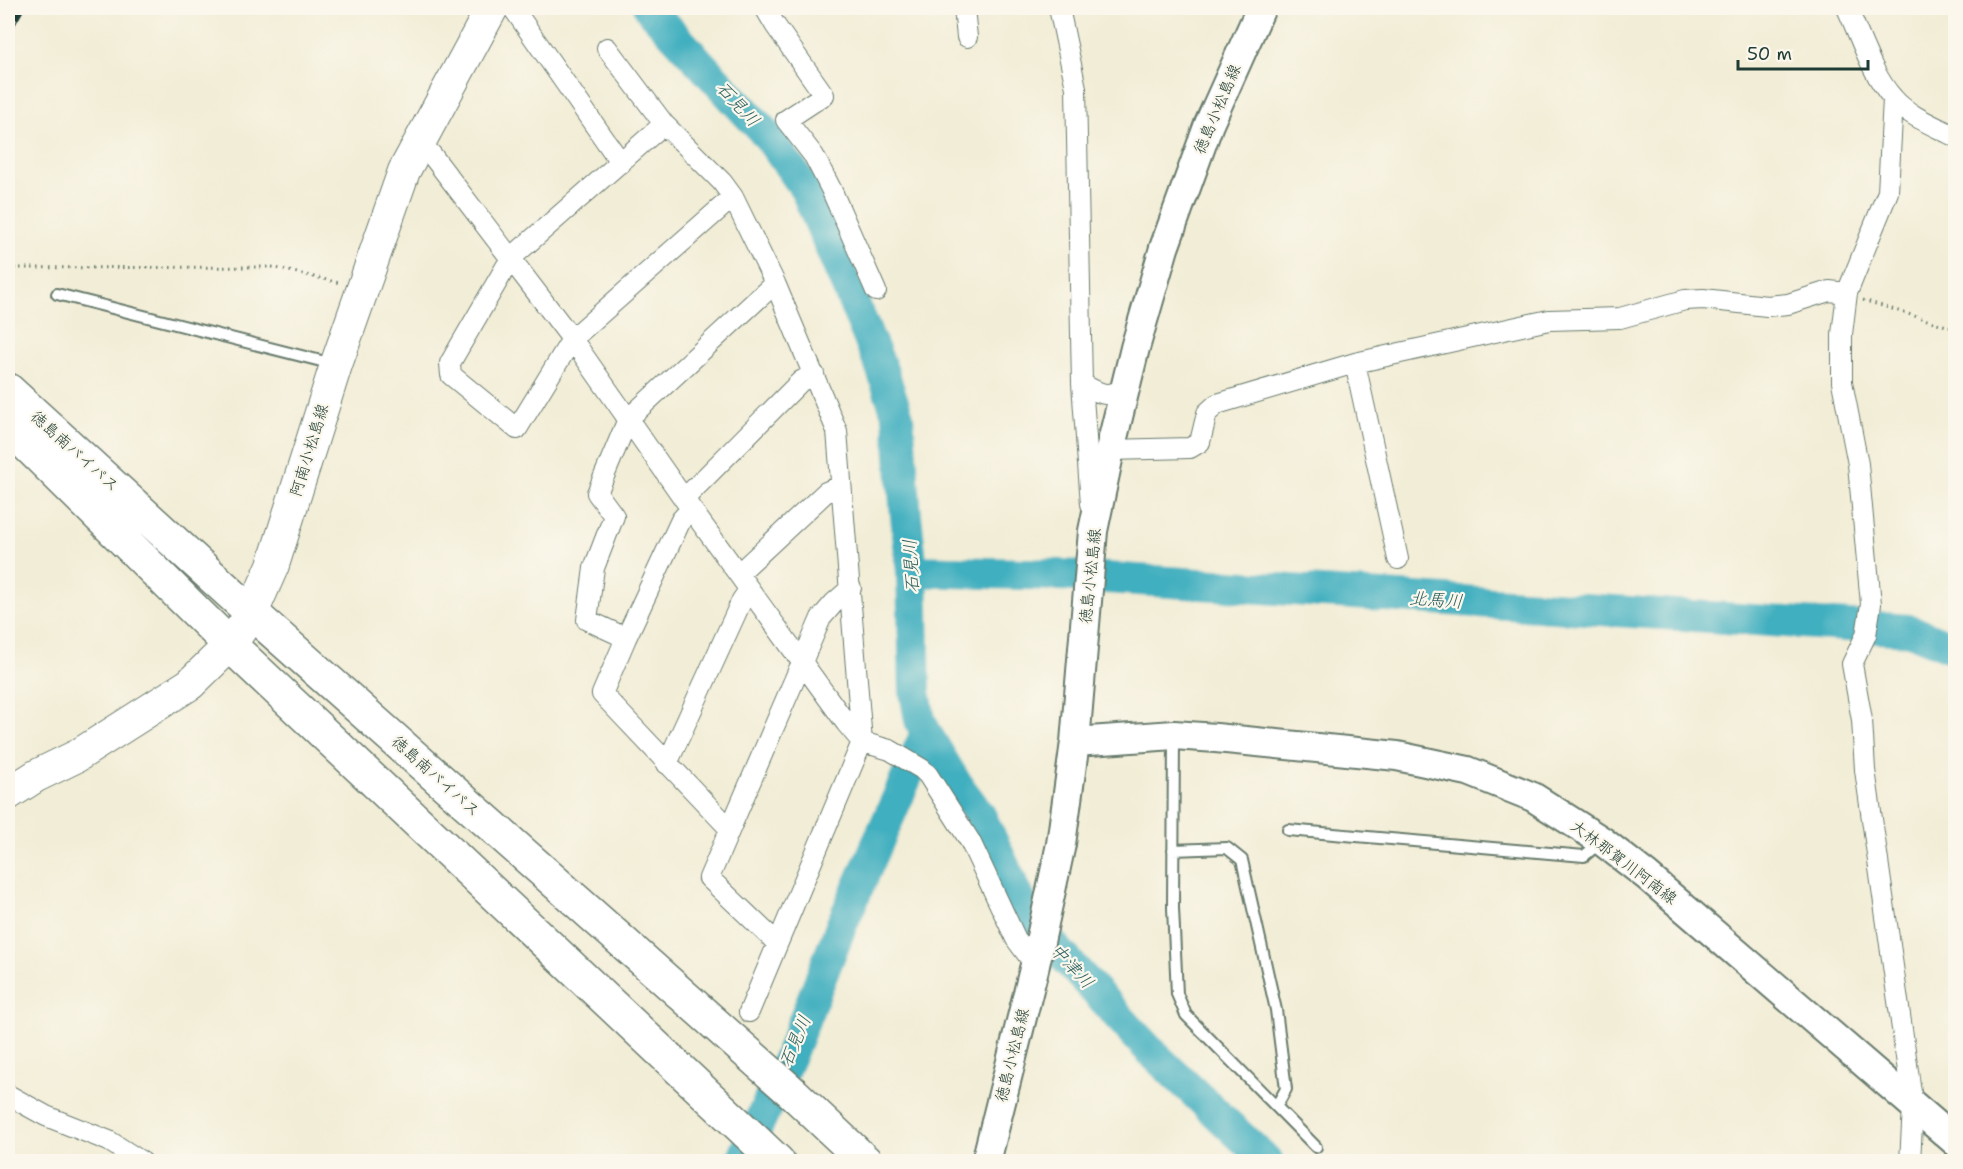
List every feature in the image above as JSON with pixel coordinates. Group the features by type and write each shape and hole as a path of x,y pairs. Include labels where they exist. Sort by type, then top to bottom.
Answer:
{"highway":[{"name":"徳島南バイパス","path":"8,390 252,613 794,1094 866,1161"},
{"name":"徳島南バイパス","path":"8,426 230,645 778,1161"}],"main road":[{"name":"阿南小松島線","path":"8,794 36,776 77,756 190,684 230,645 252,613 273,565 336,365 404,171 492,8"},
{"name":"徳島小松島線","path":"986,1161 1037,954 1061,844 1075,742 1093,531 1110,450 1135,348 1168,237 1209,124 1261,8"},
{"name":"大林那賀川阿南線","path":"1075,742 1174,735 1397,756 1467,771 1533,797 1602,841 1647,876 1956,1142"}],"street":[{"path":"513,8 621,163"},
{"path":"765,8 774,25 824,95 786,120 814,156 823,172 876,291"},
{"path":"964,8 967,37"},
{"path":"1059,8 1076,88 1082,384 1093,531"},
{"path":"1847,8 1880,79 1893,99 1915,116 1956,137"},
{"path":"607,48 664,124 722,182 733,197 775,283 837,431 862,742 749,1012"},
{"path":"1893,99 1888,192 1847,295 1842,334 1842,382 1858,464 1871,604 1868,628 1852,664 1862,720 1865,770 1913,1106 1910,1161"},
{"path":"664,124 511,258 450,363 451,375 517,429 572,339 733,197"},
{"path":"417,145 430,154 572,339 802,664 862,742 890,750 928,775 970,841 1016,939 1037,954"},
{"path":"626,638 587,620 594,568 614,516 597,493 628,419 775,283"},
{"path":"1110,450 1190,448 1200,442 1207,413 1217,404 1355,363 1549,320 1620,318 1685,300 1703,299 1767,306 1788,304 1829,291 1847,295"},
{"path":"1355,363 1398,559"},
{"path":"730,829 602,694 687,504 801,381 814,375"},
{"path":"1082,384 1110,396 1125,389"},
{"path":"667,764 742,600 744,582 826,492 841,486"},
{"path":"777,943 709,879 821,618 851,588"},
{"path":"8,1095 46,1116 109,1141 141,1161"}],"lane":[{"path":"57,294 336,365"},
{"path":"1174,735 1173,908 1177,994 1186,1015 1317,1147"},
{"path":"1288,830 1584,855 1602,841"},
{"path":"1173,850 1227,848 1242,860 1276,1010 1286,1089 1277,1105"}],"path":[{"path":"8,268 272,267 362,289"},
{"path":"1847,295 1956,329"}],"waterway":[{"name":"石見川","path":"649,8 767,135 805,188 881,367 898,417 912,571 915,692 920,720 926,733 956,783 980,815 1029,919 1151,1052 1268,1162"},
{"name":"北馬川","path":"912,571 1060,575 1910,630 1956,649"},
{"name":"石見川","path":"741,1162 792,1051 842,924 926,733"}],"railway":[{"path":"8,31 21,8"}],"water label":[{"name":"中津川","path":"1072,966"}]}
